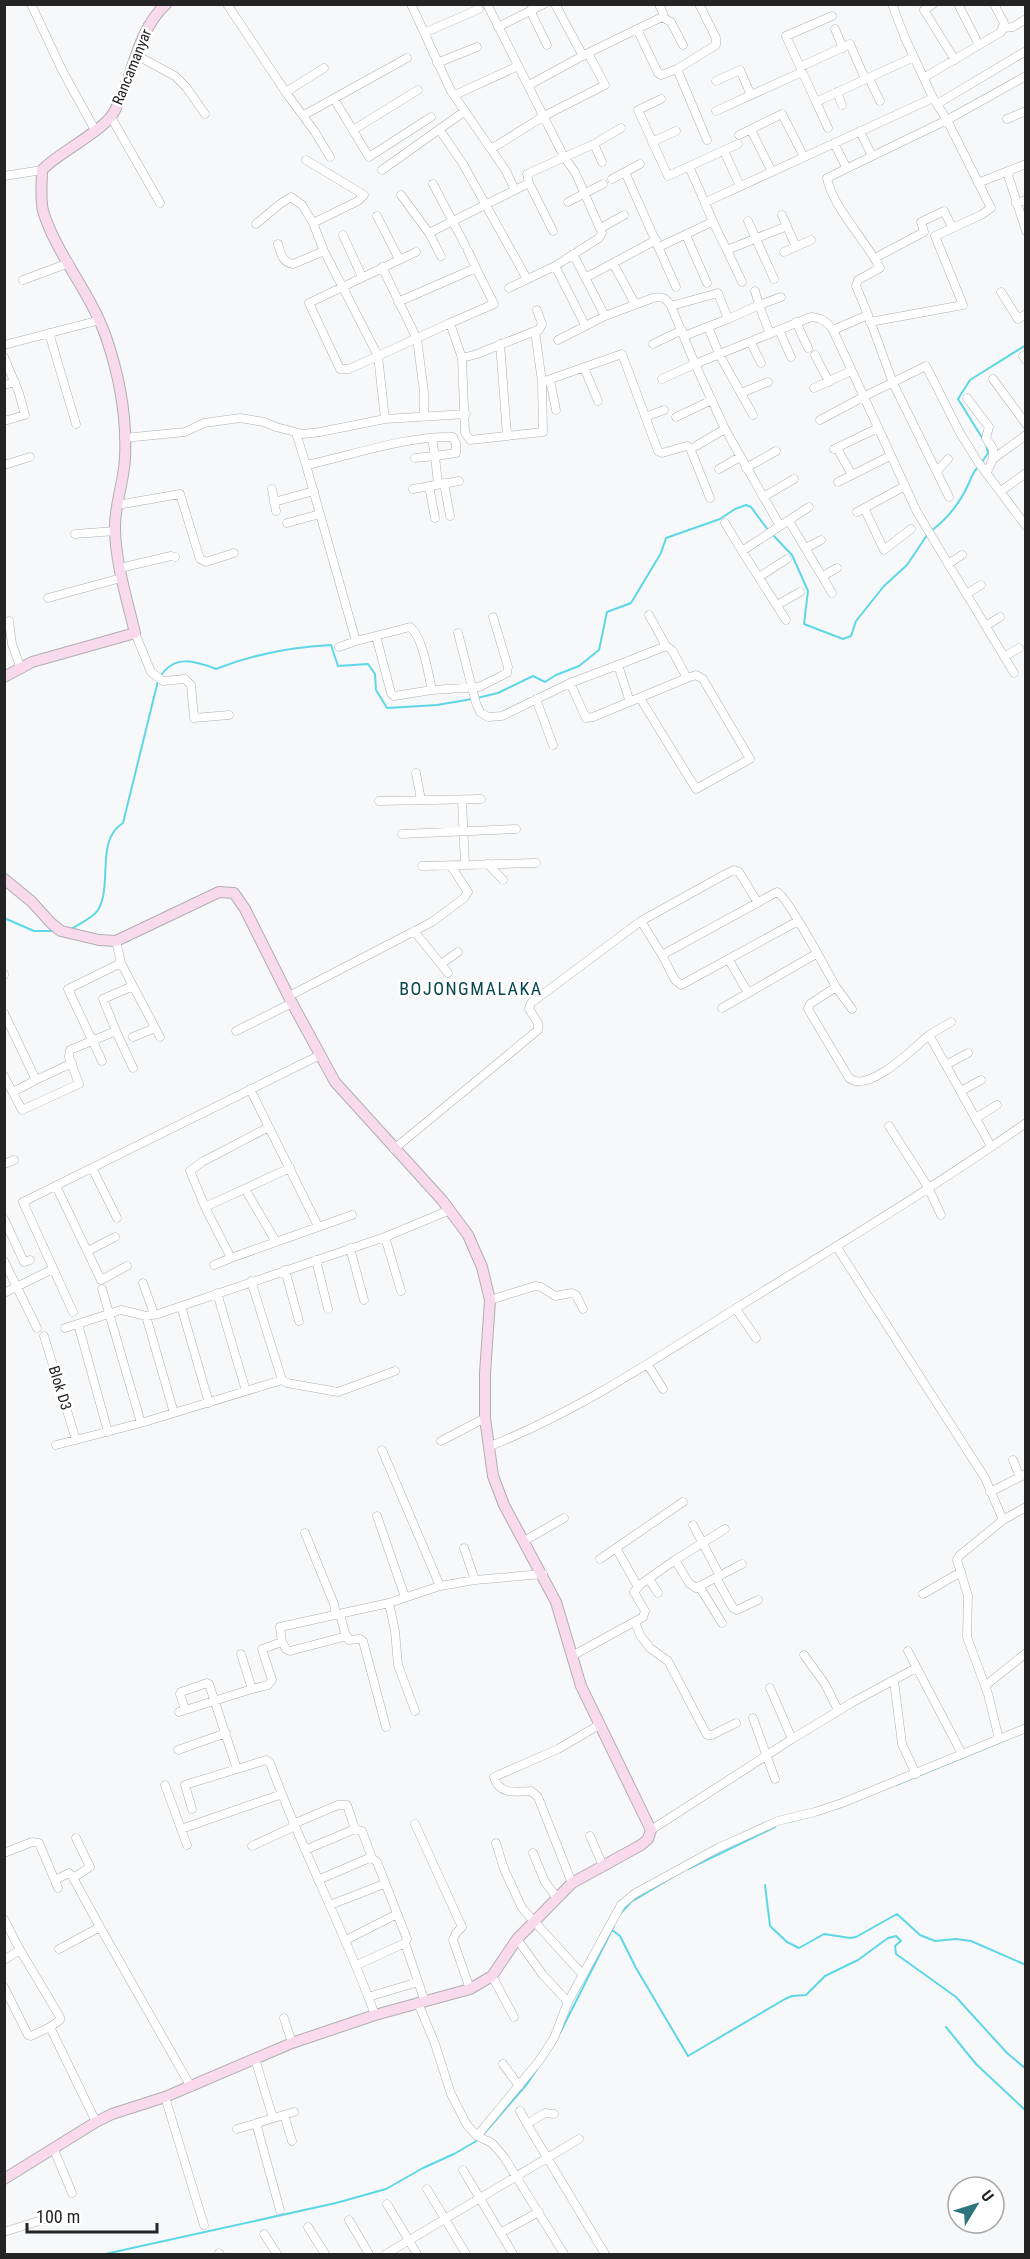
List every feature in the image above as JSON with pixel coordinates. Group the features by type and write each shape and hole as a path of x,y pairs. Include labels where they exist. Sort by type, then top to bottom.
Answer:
{"street":[{"path":"31,4 62,70 95,130"},
{"name":"Rancamanyar","path":"42,170 61,153 76,145 111,117 145,31 166,4"},
{"path":"227,4 304,115 330,157"},
{"path":"411,4 437,63 465,111 506,171 515,190"},
{"path":"498,27 544,4"},
{"path":"491,149 544,116 605,85 555,4"},
{"path":"659,4 663,13 662,17"},
{"path":"637,29 658,73 661,75 677,69 716,45 716,38 699,4"},
{"path":"833,330 869,319 963,305 935,236 991,208 935,101 892,4"},
{"path":"933,4 924,10 955,60"},
{"path":"958,4 978,45"},
{"path":"994,4 1004,23 1004,28"},
{"path":"424,33 483,7 498,27 530,86 601,228 602,236 599,238 555,266 509,288"},
{"path":"530,10 547,45"},
{"path":"828,128 786,36 832,16"},
{"path":"530,86 585,54 662,17"},
{"path":"662,17 671,22 683,45"},
{"path":"925,77 993,38 1004,28 1013,27 1026,19"},
{"path":"835,29 843,48"},
{"path":"716,111 850,44 880,101"},
{"path":"437,63 477,47"},
{"path":"706,202 860,131 935,101 1026,51"},
{"path":"136,55 175,76 186,87 205,114"},
{"path":"816,102 914,57"},
{"path":"304,115 407,58"},
{"path":"455,95 518,66"},
{"path":"286,92 324,68"},
{"path":"677,69 707,140"},
{"path":"717,81 740,70 751,95"},
{"path":"949,497 894,383 856,286 858,280 880,268 832,194 827,178 946,120 1026,76"},
{"path":"353,130 418,90"},
{"path":"837,92 842,105"},
{"path":"334,99 369,157 430,117"},
{"path":"661,99 638,110 668,176 738,144"},
{"path":"382,170 465,111"},
{"path":"1007,119 1026,111"},
{"path":"739,135 782,114 804,157"},
{"path":"111,117 160,203"},
{"path":"554,231 526,174 594,144 621,128"},
{"path":"439,129 462,164 527,279"},
{"path":"751,130 772,172"},
{"path":"652,142 676,131"},
{"path":"860,131 871,153"},
{"path":"834,143 845,165"},
{"path":"594,144 602,162"},
{"path":"723,151 740,186"},
{"path":"306,160 364,195 357,201 314,223"},
{"path":"612,179 640,164"},
{"path":"978,183 1026,164"},
{"path":"689,166 706,202 712,222 742,282"},
{"path":"4,176 42,170 43,211 100,320 107,338 120,391 125,460 115,531 121,573 135,633 151,672 163,681 185,679 188,681 191,685 193,717 196,719 229,715"},
{"path":"625,172 676,287"},
{"path":"1007,172 1026,231"},
{"path":"429,233 530,183"},
{"path":"416,252 310,302 338,367 342,370 349,369 494,304 433,184"},
{"path":"568,202 603,184"},
{"path":"401,195 429,233 441,256"},
{"path":"255,224 291,197 302,205 314,223 324,251 378,356 385,419"},
{"path":"1016,203 1026,200"},
{"path":"874,258 924,232 921,222 944,212 952,227"},
{"path":"601,228 624,215"},
{"path":"782,215 796,246"},
{"path":"377,216 399,259"},
{"path":"748,220 774,279"},
{"path":"587,277 613,262 657,243 686,235 712,222"},
{"path":"727,250 787,226"},
{"path":"343,234 362,277"},
{"path":"686,235 707,283"},
{"path":"783,252 811,240"},
{"path":"278,244 283,259 293,264 324,251"},
{"path":"573,254 587,277 605,316"},
{"path":"613,262 635,304"},
{"path":"23,279 69,263"},
{"path":"555,266 585,325"},
{"path":"382,267 417,339 424,416"},
{"path":"398,302 476,268"},
{"path":"755,291 770,334"},
{"path":"1001,292 1018,319 1026,314"},
{"path":"671,306 718,293 728,319"},
{"path":"558,340 585,325 635,304 661,296 666,299 725,429 780,526"},
{"path":"653,344 708,327 781,297"},
{"path":"462,358 539,330 542,324 537,310"},
{"path":"662,379 796,322 811,317 821,318 827,322 833,330 917,512 1014,674"},
{"path":"4,345 100,320"},
{"path":"796,322 808,348"},
{"path":"450,323 462,358 465,433 470,440 543,432 546,381"},
{"path":"708,327 720,356 753,415"},
{"path":"779,330 791,357"},
{"path":"535,331 546,381 556,410"},
{"path":"50,333 76,423"},
{"path":"750,343 761,363"},
{"path":"500,344 507,435"},
{"path":"546,381 622,354 660,453 687,446 690,448 710,498"},
{"path":"815,355 829,382"},
{"path":"4,357 15,382 25,415 4,421"},
{"path":"820,420 926,366 960,433 982,467 1024,520"},
{"path":"584,368 598,401"},
{"path":"813,388 851,371"},
{"path":"993,379 1026,424"},
{"path":"4,385 15,382"},
{"path":"741,393 768,382"},
{"path":"967,398 988,427 986,438 993,449 993,459"},
{"path":"676,417 712,400"},
{"path":"645,417 664,410"},
{"path":"124,438 185,432 204,423 240,418 264,422 296,433 320,432 385,419 466,414"},
{"path":"852,475 835,448 878,428"},
{"path":"696,446 725,429"},
{"path":"296,433 356,641"},
{"path":"982,467 1026,435"},
{"path":"306,465 397,444 453,437 456,453 415,458"},
{"path":"432,439 450,516"},
{"path":"746,468 776,451"},
{"path":"838,482 890,456"},
{"path":"4,465 30,457"},
{"path":"719,469 740,457"},
{"path":"936,471 948,459"},
{"path":"1001,491 1026,473"},
{"path":"763,497 794,479"},
{"path":"413,489 459,481"},
{"path":"429,486 435,518"},
{"path":"905,486 860,510 884,550 911,529"},
{"path":"272,489 276,511"},
{"path":"274,502 314,491"},
{"path":"117,505 180,494 200,559 206,562 234,553"},
{"path":"742,551 809,507"},
{"path":"287,523 320,514"},
{"path":"789,521 832,593"},
{"path":"726,523 786,620"},
{"path":"75,534 115,531"},
{"path":"806,548 821,540"},
{"path":"948,564 962,555"},
{"path":"48,598 171,556 175,557"},
{"path":"759,577 787,559"},
{"path":"823,576 837,567"},
{"path":"966,594 981,585"},
{"path":"777,605 800,592"},
{"path":"649,615 687,678"},
{"path":"376,636 391,693 394,696 432,690 472,690 507,673 508,667 493,617"},
{"path":"986,626 1000,617"},
{"path":"9,621 12,645 21,669"},
{"path":"339,647 407,627 413,629 421,646 432,690"},
{"path":"4,677 32,662 135,633"},
{"path":"458,633 476,703 480,712 488,717 502,716 570,683 666,646"},
{"path":"1004,657 1019,648"},
{"path":"618,665 630,702"},
{"path":"570,683 586,718 696,675 703,679 750,759 696,789 640,698"},
{"path":"536,699 553,745"},
{"path":"416,773 421,800"},
{"path":"462,800 465,865"},
{"path":"379,801 480,800"},
{"path":"402,834 516,830"},
{"path":"422,866 536,863"},
{"path":"489,864 503,880"},
{"path":"236,1030 432,922 464,898 468,892 451,866"},
{"path":"391,1146 538,1030 538,1023 529,1009 531,1003 641,921 734,870 740,872 758,903"},
{"path":"4,879 31,901 61,931 99,940 116,941 219,892 234,893 241,901 290,1000 335,1082 450,1210 468,1235 482,1267 490,1300 484,1373 485,1418 493,1476 504,1505 543,1574 561,1616 581,1686 651,1830"},
{"path":"662,956 777,892 781,894 852,1010"},
{"path":"641,921 675,980 681,985 798,921"},
{"path":"414,931 448,973"},
{"path":"116,941 121,963 160,1037"},
{"path":"441,964 458,952"},
{"path":"722,1008 816,954"},
{"path":"729,960 748,993"},
{"path":"102,1061 68,988 121,963"},
{"path":"133,986 102,1000 133,1068"},
{"path":"836,987 810,1004 808,1009 853,1082 879,1076 929,1035 951,1022"},
{"path":"4,1013 36,1080"},
{"path":"133,1037 155,1028"},
{"path":"4,1076 22,1110 78,1085 80,1082 72,1063 70,1050 116,1031"},
{"path":"929,1035 992,1146"},
{"path":"946,1065 968,1053"},
{"path":"73,1312 22,1204 320,1055"},
{"path":"13,1092 72,1063"},
{"path":"961,1091 981,1080"},
{"path":"250,1089 318,1226"},
{"path":"976,1118 997,1105"},
{"path":"488,1447 540,1425 648,1365 928,1188 1026,1123"},
{"path":"889,1126 928,1188 941,1215"},
{"path":"231,1258 190,1173 192,1169 269,1127"},
{"path":"4,1164 14,1160"},
{"path":"92,1168 117,1218"},
{"path":"205,1207 290,1168"},
{"path":"56,1186 101,1280 127,1266"},
{"path":"245,1189 275,1240"},
{"path":"65,1328 121,1310 150,1315 181,1306 385,1237 450,1210"},
{"path":"214,1265 275,1240 352,1215"},
{"path":"4,1219 23,1262"},
{"path":"385,1237 401,1291"},
{"path":"88,1251 115,1238"},
{"path":"836,1246 985,1478 1003,1520"},
{"path":"350,1248 364,1300"},
{"path":"316,1260 328,1309"},
{"path":"4,1261 37,1328"},
{"path":"4,1293 53,1269"},
{"path":"285,1270 299,1321"},
{"path":"251,1281 282,1380 287,1383 338,1392 395,1371"},
{"path":"143,1284 174,1413"},
{"path":"490,1300 535,1286 555,1296 572,1293 576,1295 583,1309"},
{"path":"102,1289 141,1423"},
{"path":"217,1293 246,1391"},
{"path":"181,1306 209,1403"},
{"path":"736,1309 756,1338"},
{"path":"78,1324 108,1432"},
{"name":"Blok D3","path":"44,1336 76,1440"},
{"path":"648,1365 663,1389"},
{"path":"56,1445 141,1423 282,1380"},
{"path":"441,1441 485,1418"},
{"path":"382,1450 440,1586"},
{"path":"990,1492 1023,1475 1012,1460"},
{"path":"600,1559 683,1503"},
{"path":"999,1739 985,1686 967,1637 968,1596 957,1560 958,1556 1003,1520 1026,1507"},
{"path":"377,1516 405,1597"},
{"path":"524,1541 564,1518"},
{"path":"693,1525 733,1608 737,1610 758,1600"},
{"path":"572,1656 645,1615 644,1608 634,1594 638,1587 675,1560 725,1529"},
{"path":"305,1533 349,1640 363,1641 386,1727"},
{"path":"464,1548 475,1580"},
{"path":"616,1548 638,1587"},
{"path":"675,1560 691,1587 699,1586 742,1564"},
{"path":"923,1594 962,1572"},
{"path":"347,1636 288,1651 282,1642 280,1627 389,1603 440,1586 475,1580 543,1574"},
{"path":"648,1579 658,1593"},
{"path":"699,1586 722,1623"},
{"path":"389,1603 398,1665 415,1711"},
{"path":"635,1622 640,1635 650,1648 668,1660 706,1735 712,1735 736,1723"},
{"path":"237,1769 216,1700 211,1686 207,1683 180,1694 182,1711 216,1700 268,1684 272,1680 262,1649 282,1642"},
{"path":"908,1651 962,1754"},
{"path":"985,1686 1026,1653"},
{"path":"241,1654 252,1689"},
{"path":"804,1655 825,1684 838,1710"},
{"path":"4,2179 112,2114 165,2097 292,2043 375,2015 470,1989 492,1976 518,1939 572,1883 641,1845 648,1839 651,1830 838,1710 916,1668"},
{"path":"894,1681 902,1744 916,1774"},
{"path":"770,1688 792,1739"},
{"path":"753,1718 775,1779"},
{"path":"572,1883 538,1797 531,1791 503,1790 498,1786 494,1777 558,1749 599,1725"},
{"path":"481,2137 554,2038 568,2002 621,1905 634,1894 718,1848 778,1821 824,1809 1026,1728"},
{"path":"178,1750 226,1733"},
{"path":"192,1809 185,1785 268,1761 357,1965 375,2015"},
{"path":"165,1785 187,1845"},
{"path":"181,1828 282,1794"},
{"path":"252,1846 345,1803 351,1813 354,1829"},
{"path":"415,1824 462,1927 453,1940 470,1989"},
{"path":"305,1850 354,1829 362,1831 372,1858 377,1862 407,1939 405,1943 422,2002 452,2094 467,2125 492,2143 504,2157 564,2254"},
{"path":"590,1836 603,1866"},
{"path":"73,1878 90,1867 76,1838"},
{"path":"4,1853 36,1841 39,1843 56,1884 69,1873 73,1878 190,2087"},
{"path":"496,1843 522,1908 583,1975"},
{"path":"533,1853 545,1882 557,1898"},
{"path":"318,1880 367,1858 372,1858"},
{"path":"330,1905 384,1884"},
{"path":"346,1940 397,1914"},
{"path":"4,1919 60,2020 31,2036 28,2035 4,1987"},
{"path":"59,1949 100,1927"},
{"path":"518,1939 543,1975 568,2002"},
{"path":"357,1965 405,1943"},
{"path":"4,1960 20,1950"},
{"path":"492,1976 514,2018"},
{"path":"368,1997 418,1982"},
{"path":"284,2018 292,2043"},
{"path":"50,2027 96,2122"},
{"path":"255,2059 273,2118"},
{"path":"503,2064 519,2086"},
{"path":"165,2097 204,2225"},
{"path":"520,2111 605,2254"},
{"path":"237,2129 294,2112"},
{"path":"527,2124 545,2113 554,2114"},
{"path":"284,2115 292,2141"},
{"path":"256,2123 280,2210"},
{"path":"386,2254 579,2139"},
{"path":"54,2150 72,2193"},
{"path":"463,2170 513,2254"},
{"path":"427,2189 466,2254"},
{"path":"387,2204 417,2254"},
{"path":"500,2233 539,2212"},
{"path":"4,2232 48,2218"},
{"path":"349,2220 369,2254"},
{"path":"308,2227 325,2254"},
{"path":"264,2234 277,2254"}],"waterway":[{"path":"982,462 988,453 986,444 958,399 970,380 1026,345"},
{"path":"931,531 958,503 978,467"},
{"path":"477,698 498,693 533,676 545,682 579,666 599,650 607,612 631,603 661,553 666,538 720,519 746,505 751,507 768,530"},
{"path":"772,534 792,555 808,591 804,624 843,639 851,636 856,621 884,586 907,565 927,535"},
{"path":"160,677 178,662 193,662 216,669 273,652 331,645 338,666 368,664 375,674 376,690 387,708 437,705 472,699"},
{"path":"71,929 96,913 102,900 109,840 123,823 158,681"},
{"path":"4,918 34,931 54,931"},
{"path":"896,1785 1008,1739"},
{"path":"789,1822 841,1807"},
{"path":"688,1869 775,1827"},
{"path":"621,1913 631,1902 683,1871"},
{"path":"765,1885 770,1926 787,1942 799,1948 824,1934 856,1937 897,1914 920,1935 935,1941 956,1939 971,1941 1026,1965"},
{"path":"560,2033 614,1926"},
{"path":"612,1930 620,1936 636,1968 688,2056 785,1999 806,1995 825,1976 858,1960 888,1938 896,1936 901,1941 895,1946 896,1954 956,1997 1007,2053 1026,2069"},
{"path":"946,2027 976,2064 1026,2111"},
{"path":"482,2136 527,2084 556,2041"},
{"path":"105,2254 336,2203 386,2189 478,2140"}],"district":[{"name":"BOJONGMALAKA","path":"471,989"}]}
